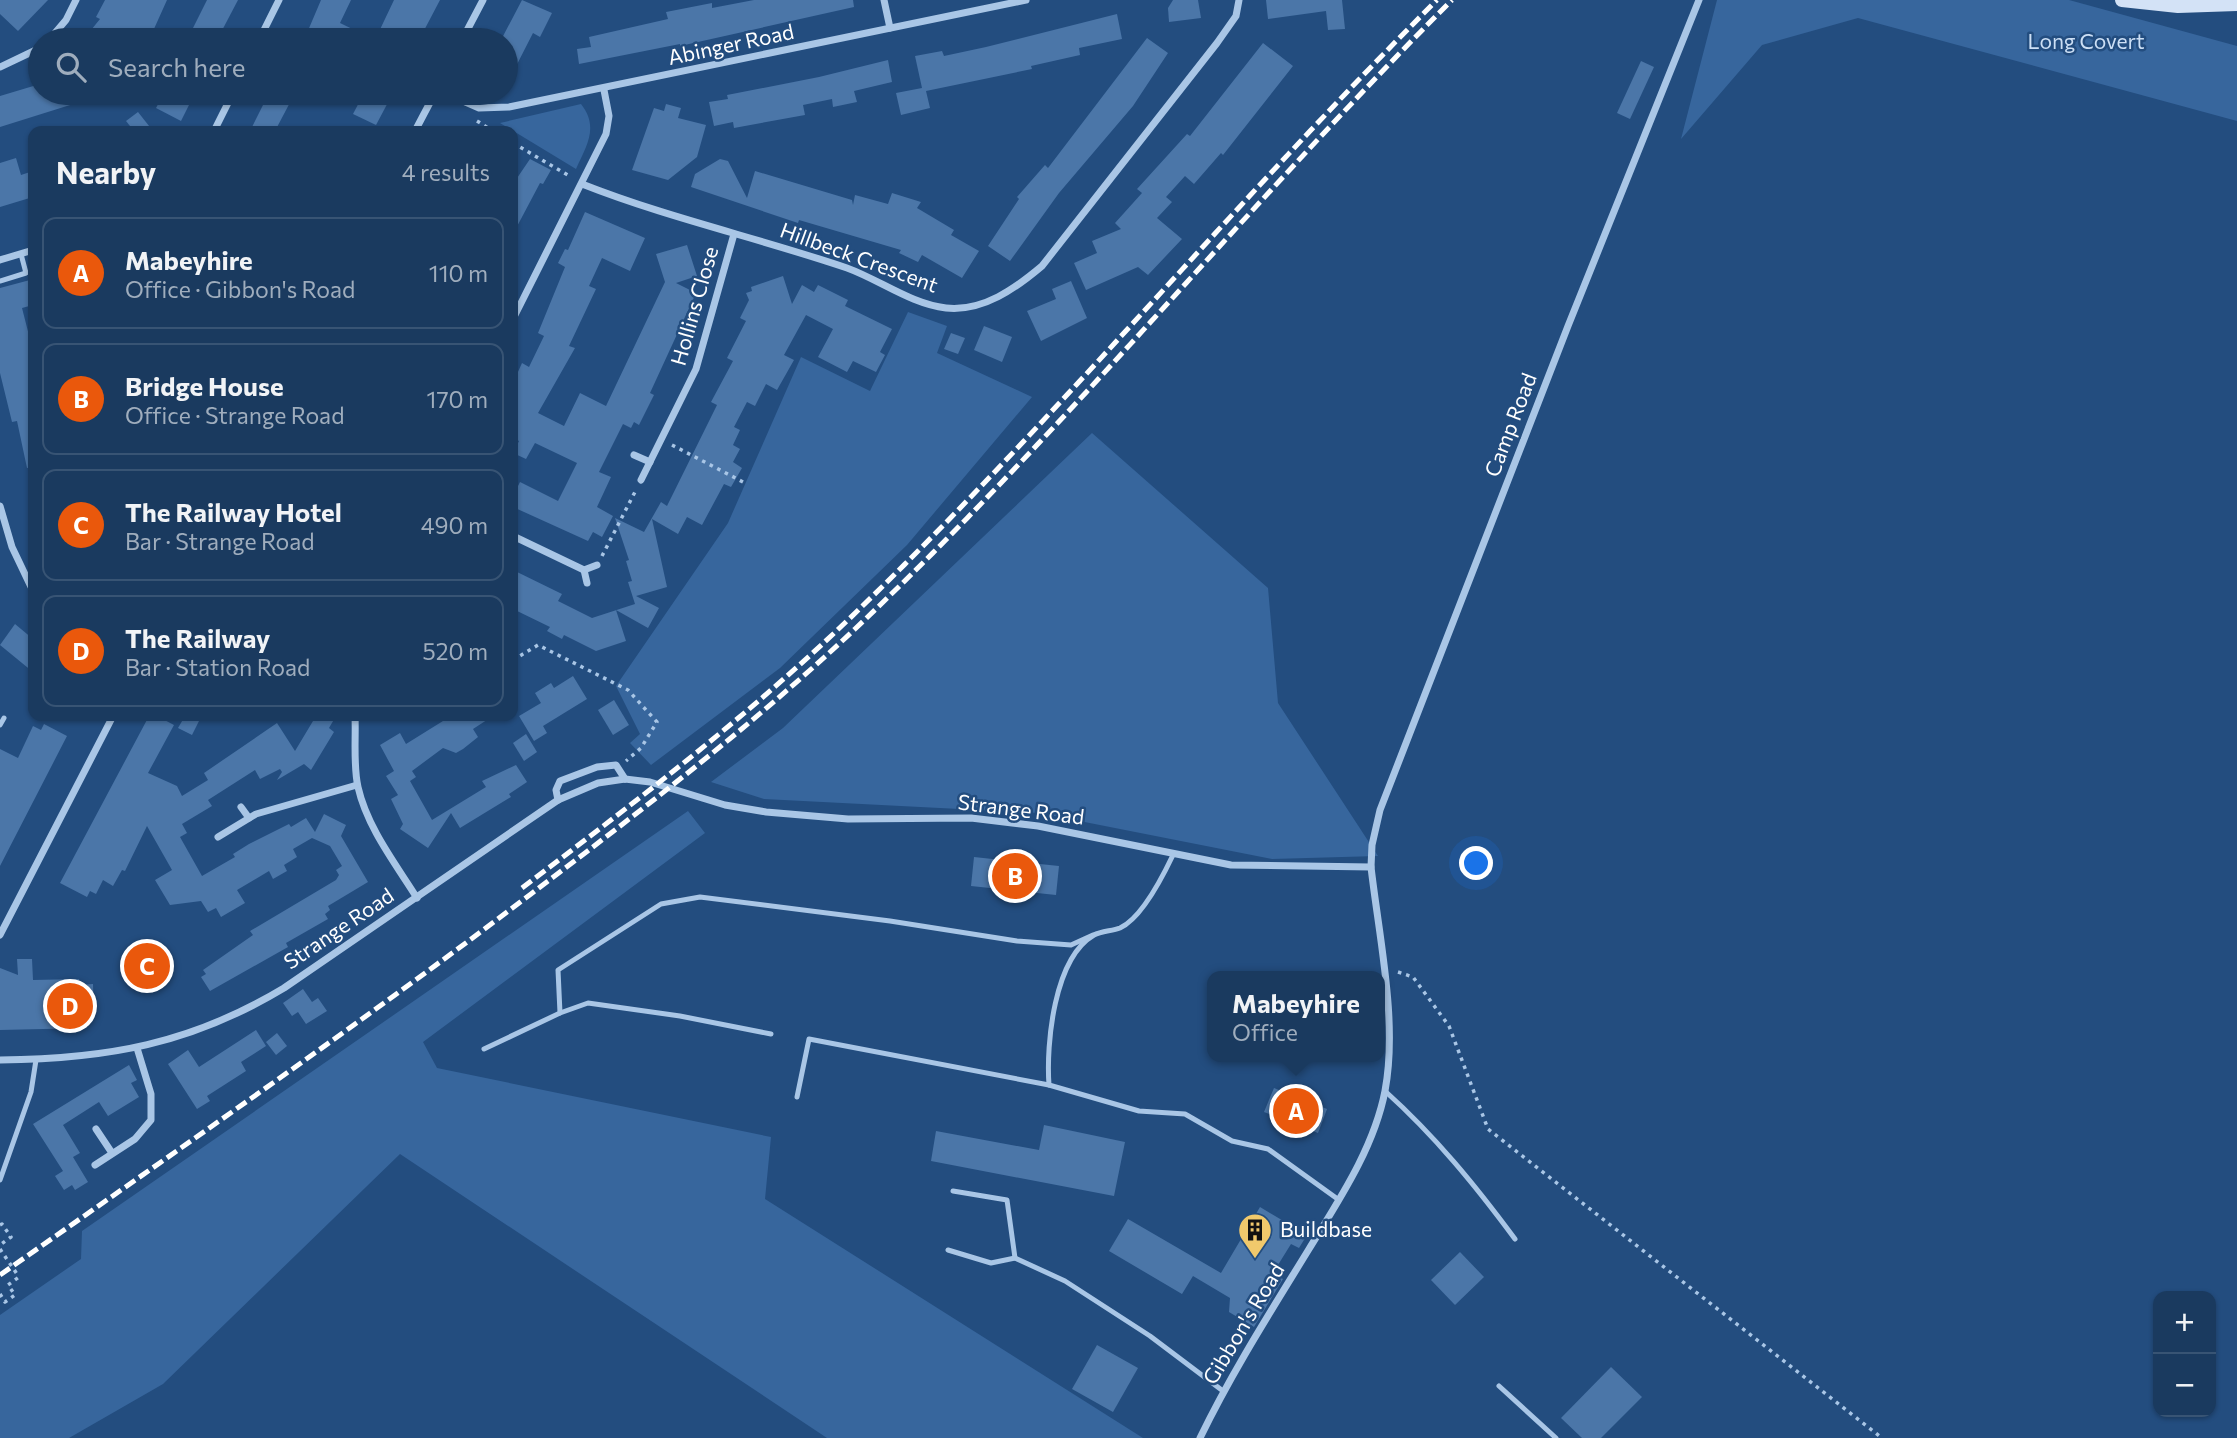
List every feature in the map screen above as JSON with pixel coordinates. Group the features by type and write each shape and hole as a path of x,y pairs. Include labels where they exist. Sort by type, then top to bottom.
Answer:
{"street":[{"path":"59,28 76,0"},
{"path":"265,28 279,0"},
{"path":"469,28 483,0"},
{"path":"884,0 890,28"},
{"name":"Abinger Road","path":"472,105 497,109 604,90 1027,0"},
{"name":"Hillbeck Crescent","path":"582,184 851,270 913,299 947,308 997,298 1021,284 1042,266 1217,43 1236,16 1239,0"},
{"name":"Camp Road","path":"1371,867 1380,810 1568,326 1699,0"},
{"path":"2122,0 2178,6 2237,4"},
{"path":"0,67 28,54"},
{"path":"518,309 606,134 609,116 604,90"},
{"path":"216,126 227,105"},
{"path":"418,126 429,105"},
{"name":"Hollins Close","path":"641,480 696,369 734,234"},
{"path":"0,260 28,252"},
{"path":"634,454 650,462"},
{"path":"0,506 12,547 28,581"},
{"path":"518,538 584,570 597,565"},
{"path":"584,570 587,583"},
{"path":"0,935 110,721"},
{"path":"355,721 357,785 382,843 417,898"},
{"name":"Strange Road","path":"558,800 557,785 564,778 597,767 611,765 619,768"},
{"path":"619,768 625,779"},
{"name":"Strange Road","path":"0,1060 36,1060 122,1051 199,1032 240,1014 417,898 558,800 598,783 625,779 650,782 725,805 766,812 848,818 971,818 1038,825 1173,855 1270,868 1371,867"},
{"path":"218,837 249,818 310,796 357,785"},
{"path":"241,807 249,818"},
{"name":"Gibbon's Road","path":"1371,867 1382,971"},
{"name":"Gibbon's Road","path":"1199,1438 1223,1391 1339,1200 1364,1153 1385,1091 1388,1029 1385,998"},
{"path":"95,1164 135,1139 151,1120 150,1094 137,1048"},
{"path":"96,1129 112,1153"}],"lane":[{"path":"0,281 26,273 21,254"},
{"path":"0,725 4,718"},
{"path":"560,1013 558,970 661,904 700,897 890,921 1017,942 1071,944 1122,927 1160,883 1173,855"},
{"path":"1049,1085 1046,1051 1056,994 1073,958 1093,935"},
{"path":"484,1049 560,1013 588,1003 680,1016 771,1034"},
{"path":"797,1097 809,1039 1049,1085 1139,1111 1185,1114 1232,1141 1268,1149 1339,1200"},
{"path":"0,1180 31,1092 36,1060"},
{"path":"1385,1091 1436,1139 1464,1170 1515,1239"},
{"path":"953,1191 1007,1200 1015,1258"},
{"path":"948,1250 991,1263 1015,1258 1065,1281 1150,1336 1223,1391"},
{"path":"1499,1386 1556,1438"}],"path":[{"path":"518,146 582,184"},
{"path":"661,439 745,483"},
{"path":"597,565 641,480"},
{"path":"518,657 538,645 628,690 657,722 641,748 619,768"},
{"path":"1382,967 1413,976 1449,1026 1488,1129 1882,1438"},
{"path":"0,1225 2,1224 11,1237 0,1247 19,1277 8,1285 15,1295 5,1302 0,1294"}],"green space":[{"name":"Long Covert","path":"1717,0 2069,0 2237,46 2237,121 1858,18 1762,45 1681,139"},
{"path":"581,104 590,128 587,144 576,169 518,134 518,126 505,126 500,123"},
{"path":"908,312 947,326 937,353 1032,397 907,545 780,668 651,765 630,743 640,734 616,686 728,523 801,357 870,391"},
{"path":"1092,433 1268,588 1278,703 1378,856 1272,859 1039,813 764,799 711,782 783,728"},
{"path":"688,811 705,833 423,1042 437,1068 771,1137 765,1199 1143,1438 827,1438 400,1154 163,1384 69,1438 0,1438 0,1315 81,1259 82,1231"}],"building":[{"path":"0,0 48,0 18,31 0,14"},
{"path":"105,0 167,0 154,28 93,28 100,19 96,17"},
{"path":"207,0 238,0 223,28 193,28"},
{"path":"321,0 351,0 340,23 350,28 309,28"},
{"path":"394,0 440,0 425,28 381,28"},
{"path":"522,0 552,13 540,37 533,33 518,62 518,28 507,28"},
{"path":"754,0 853,0 854,7 680,46 579,64 577,49 591,47 589,37 668,19 666,12 712,3 712,8"},
{"path":"1173,0 1198,0 1201,18 1169,22 1168,8"},
{"path":"1266,0 1342,0 1345,29 1328,30 1326,11 1268,19"},
{"path":"1117,14 1122,39 1079,48 1080,55 1031,66 1032,69 926,91 930,108 901,115 896,93 922,88 915,56 942,51 944,56"},
{"path":"1147,38 1168,53 1133,106 1059,193 1010,261 988,246 1019,199 1017,197 1045,165 1048,168"},
{"path":"1263,43 1293,66 1223,155 1221,153 1194,184 1185,176 1166,197 1172,202 1157,218 1182,239 1148,275 1138,267 1086,290 1074,263 1097,253 1092,241 1121,229 1115,223 1142,193 1137,189 1187,134 1190,136"},
{"path":"888,60 892,82 854,91 857,102 833,107 832,99 803,105 805,115 734,128 733,122 714,126 709,102 728,99 727,95"},
{"path":"1641,61 1654,67 1630,119 1617,113"},
{"path":"28,88 28,105 70,105 0,127 0,96"},
{"path":"666,104 681,108 678,118 706,125 697,157 668,180 632,170 654,108 664,111"},
{"path":"158,105 189,105 181,121 156,108"},
{"path":"263,105 289,105 278,126 252,126"},
{"path":"358,105 387,105 376,125 353,114"},
{"path":"138,112 149,126 130,126 126,121"},
{"path":"16,158 21,175 28,173 28,199 0,207 0,163"},
{"path":"530,159 551,170 543,184 540,183 518,225 518,177"},
{"path":"720,159 728,161 747,198 755,171 852,200 853,205 855,195 888,204 892,193 921,202 917,208 954,230 951,235 979,251 962,278 922,255 918,262 899,253 901,250 799,220 798,223 691,187 695,174"},
{"path":"585,212 645,238 630,271 602,258 589,286 596,289 569,346 575,348 538,413 564,426 580,393 606,406 665,282 656,254 687,245 697,276 676,283 696,293 650,393 654,395 639,425 634,422 631,428 623,424 599,472 611,477 597,507 613,516 602,537 593,532 588,541 518,509 520,482 558,501 577,463 535,443 526,459 518,455 518,372 522,363 529,367 544,336 538,333 565,267 558,263 565,249 568,250"},
{"path":"783,276 792,304 802,285 814,292 818,285 848,300 845,306 892,329 880,352 885,355 876,372 853,361 847,372 818,357 833,329 806,315 784,355 794,360 777,390 766,384 755,406 747,402 734,427 740,430 733,445 740,449 733,462 742,468 731,487 724,484 702,525 687,517 678,534 652,519 667,587 636,596 659,608 648,628 616,610 635,604 628,582 632,581 626,561 629,560 615,518 644,532 661,502 667,506 717,405 711,402 733,361 727,358 746,321 740,318 749,300 746,293 752,291 751,287"},
{"path":"28,281 28,306 22,308 28,331 27,468 17,421 12,422 0,373 0,288"},
{"path":"1071,281 1087,318 1041,341 1027,311 1056,299 1052,289"},
{"path":"984,326 1012,337 1002,362 974,350"},
{"path":"951,333 965,338 958,354 944,349"},
{"path":"518,572 562,594 558,601 592,618 616,610 626,641 596,651 564,635 562,639 547,631 550,627 518,611"},
{"path":"15,624 28,635 28,668 0,645"},
{"path":"573,676 587,699 543,726 547,733 534,741 519,716 541,703 535,693 551,683 554,688"},
{"path":"614,700 629,725 613,735 598,710"},
{"path":"146,721 166,721 174,725 148,773 177,786 182,796 208,780 204,773 277,723 295,751 313,721 333,721 329,728 334,732 311,770 304,764 277,780 282,772 280,769 260,779 255,770 208,800 212,806 182,824 187,833 180,837 202,876 235,857 233,854 249,844 289,824 291,827 306,818 315,832 324,814 346,825 341,836 368,882 328,906 330,910 325,914 328,919 286,943 288,947 210,991 201,977 206,974 203,970 253,935 250,931 336,880 339,875 336,870 342,866 330,846 312,838 293,849 297,857 284,865 287,871 273,879 269,871 237,890 245,903 221,917 216,908 208,912 201,901 170,905 155,880 172,870 147,826 125,871 122,870 113,886 103,880 96,894 90,891 87,897 60,883"},
{"path":"182,721 199,721 192,735 178,728"},
{"path":"443,721 485,721 473,729 478,737 463,749 456,753 443,748 412,771 416,777 410,781 432,820 486,787 482,781 516,765 527,782 509,794 511,797 460,828 451,813 428,848 400,829 403,824 391,799 398,795 386,776 394,771 380,745 400,733 406,744"},
{"path":"44,724 67,736 0,866 0,749 18,758 33,726 41,730"},
{"path":"526,734 537,752 524,761 513,743"},
{"path":"974,857 1059,866 1056,895 971,886"},
{"path":"17,959 32,959 33,980 79,979 80,985 93,984 94,1013 87,1014 87,1028 0,1030 0,968 18,975"},
{"path":"303,989 312,1002 318,998 327,1011 306,1024 298,1012 292,1016 283,1003"},
{"path":"256,1030 266,1046 241,1062 246,1071 207,1096 210,1101 197,1109 168,1064 188,1050 199,1067"},
{"path":"277,1033 287,1046 276,1055 266,1042"},
{"path":"129,1065 137,1080 131,1083 139,1097 108,1116 99,1102 63,1125 80,1153 73,1157 88,1182 75,1190 72,1185 64,1190 55,1176 63,1171 33,1124"},
{"path":"1274,1088 1327,1109 1318,1133 1264,1112"},
{"path":"1044,1125 1125,1142 1114,1196 931,1161 936,1131 1039,1150"},
{"path":"1260,1207 1307,1235 1299,1248 1291,1244 1273,1273 1283,1279 1254,1327 1229,1312 1230,1298 1193,1276 1182,1294 1109,1251 1128,1219 1221,1273"},
{"path":"1460,1252 1484,1277 1455,1305 1431,1280"},
{"path":"1097,1345 1138,1368 1113,1412 1072,1389"},
{"path":"1611,1367 1642,1397 1601,1438 1582,1438 1561,1418"}],"railway":[{"path":"522,888 730,725 849,619 999,467 1362,76 1437,0"},
{"path":"0,1275 466,943 655,799 816,665 933,553 1008,475 1302,156 1452,0"}],"place":[{"name":"Bridge House","path":"1015,876"},
{"name":"The Railway Hotel","path":"147,966"},
{"name":"The Railway","path":"70,1006"},
{"name":"Mabeyhire","path":"1296,1111"},
{"name":"Buildbase","path":"1255,1260"}]}
